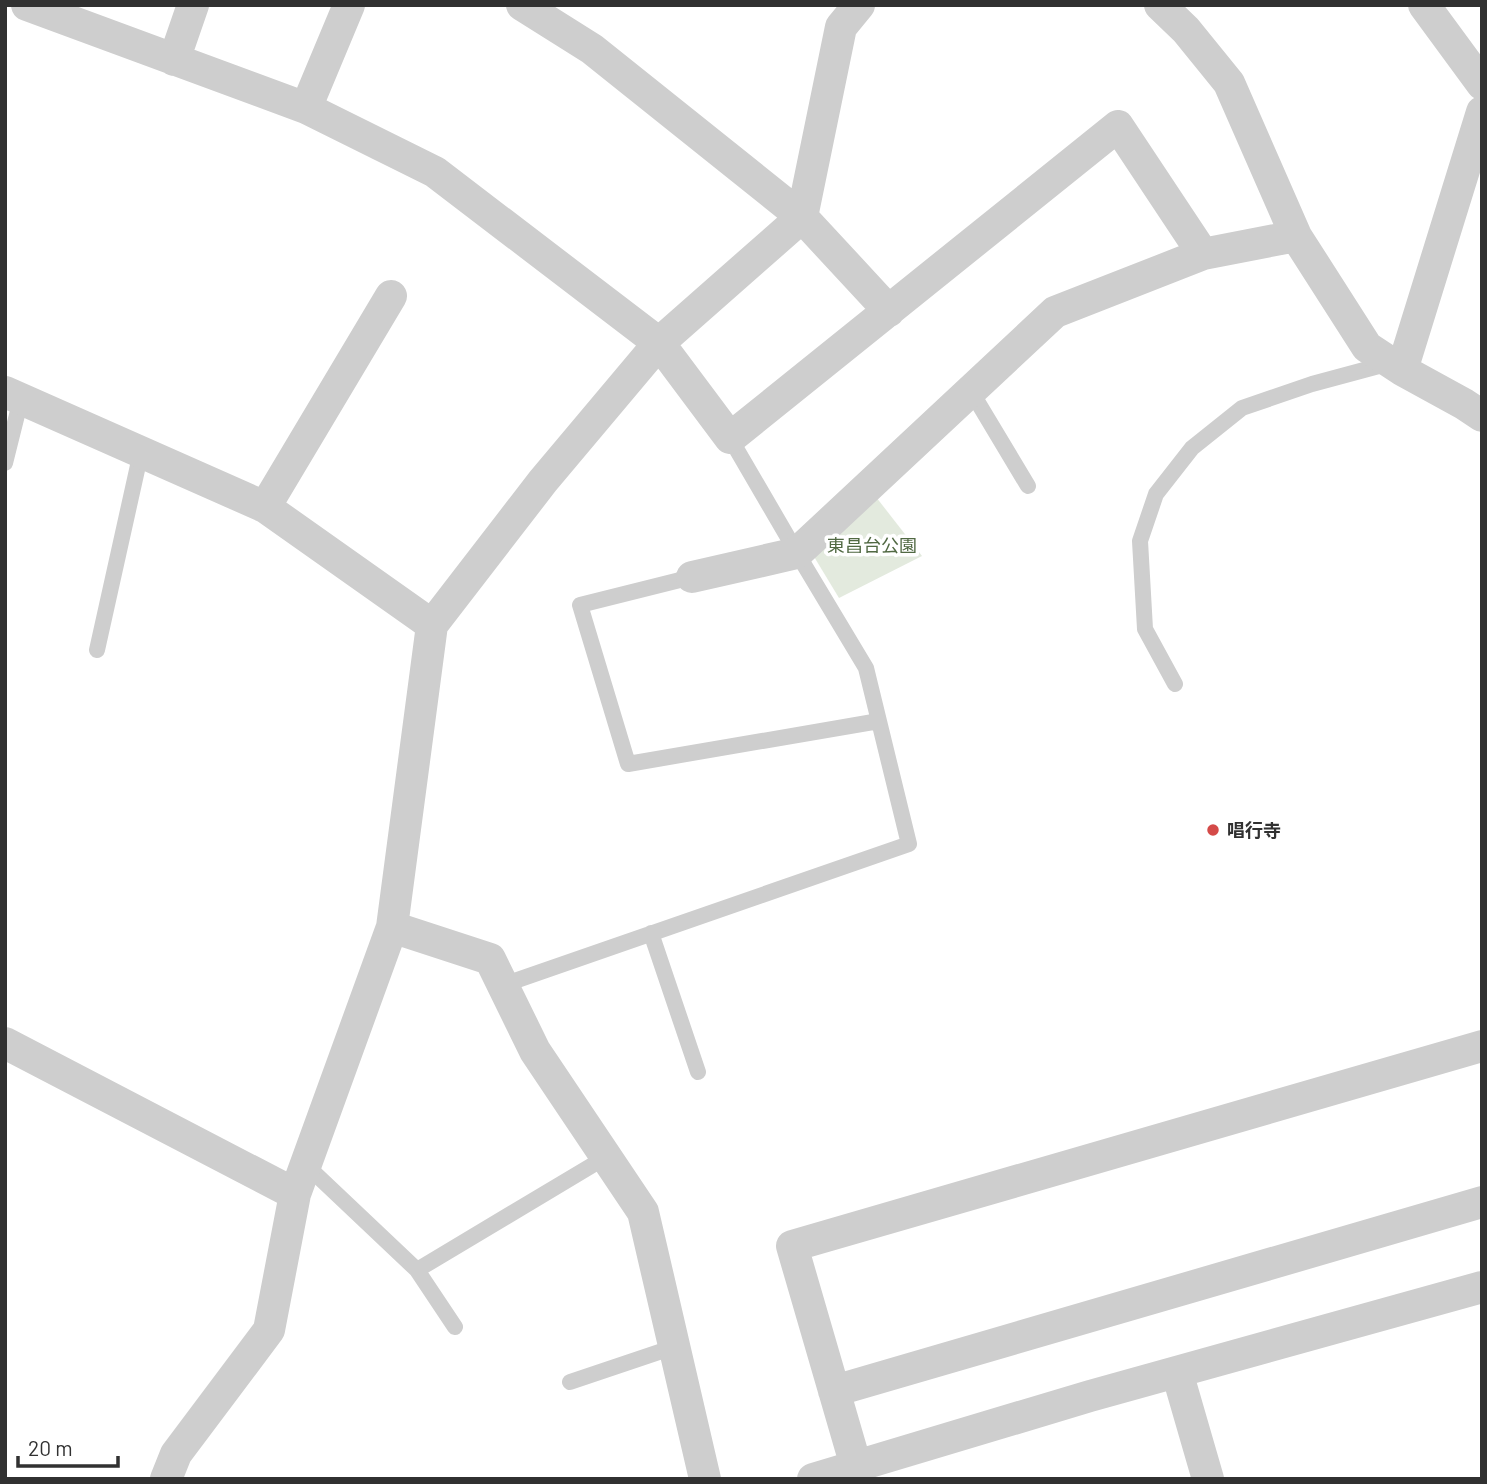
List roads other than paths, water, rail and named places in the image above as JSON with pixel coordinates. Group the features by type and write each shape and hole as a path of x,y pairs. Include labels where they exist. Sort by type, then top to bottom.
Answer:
{"street":[{"path":"27,5 306,108 435,172 659,343 730,438 1118,126 1203,254"},
{"path":"174,60 193,5"},
{"path":"306,108 349,5"},
{"path":"522,5 592,48 802,217 888,310"},
{"path":"166,1479 176,1454 269,1330 300,1180 392,927 432,625 543,481 659,343 802,217 841,27 859,5"},
{"path":"1160,5 1186,30 1229,83 1296,236 1367,347 1396,367 1482,416"},
{"path":"1424,5 1482,84"},
{"path":"1396,367 1482,112"},
{"path":"692,577 797,553 1055,312 1203,254 1296,236"},
{"path":"265,507 391,296"},
{"path":"13,396 265,507 432,625"},
{"path":"392,927 490,959 535,1051 643,1212 705,1479"},
{"path":"5,1043 300,1180"},
{"path":"856,1466 792,1246 1482,1046"},
{"path":"834,1391 1482,1202"},
{"path":"813,1479 1177,1372 1482,1287"},
{"path":"1177,1372 1208,1479"}],"lane":[{"path":"1175,684 1145,629 1140,541 1156,494 1192,447 1242,408 1312,384 1396,367"},
{"path":"971,391 1028,486"},
{"path":"5,463 13,396"},
{"path":"503,985 909,844 866,668 730,438"},
{"path":"97,650 141,452"},
{"path":"692,577 580,605 628,765 879,720"},
{"path":"652,933 698,1072"},
{"path":"417,1270 607,1157"},
{"path":"300,1180 417,1270 455,1327"},
{"path":"569,1382 674,1347"}],"place":[{"name":"唱行寺","path":"1213,830"}],"park label":[{"name":"東昌台公園","path":"872,545"}]}
